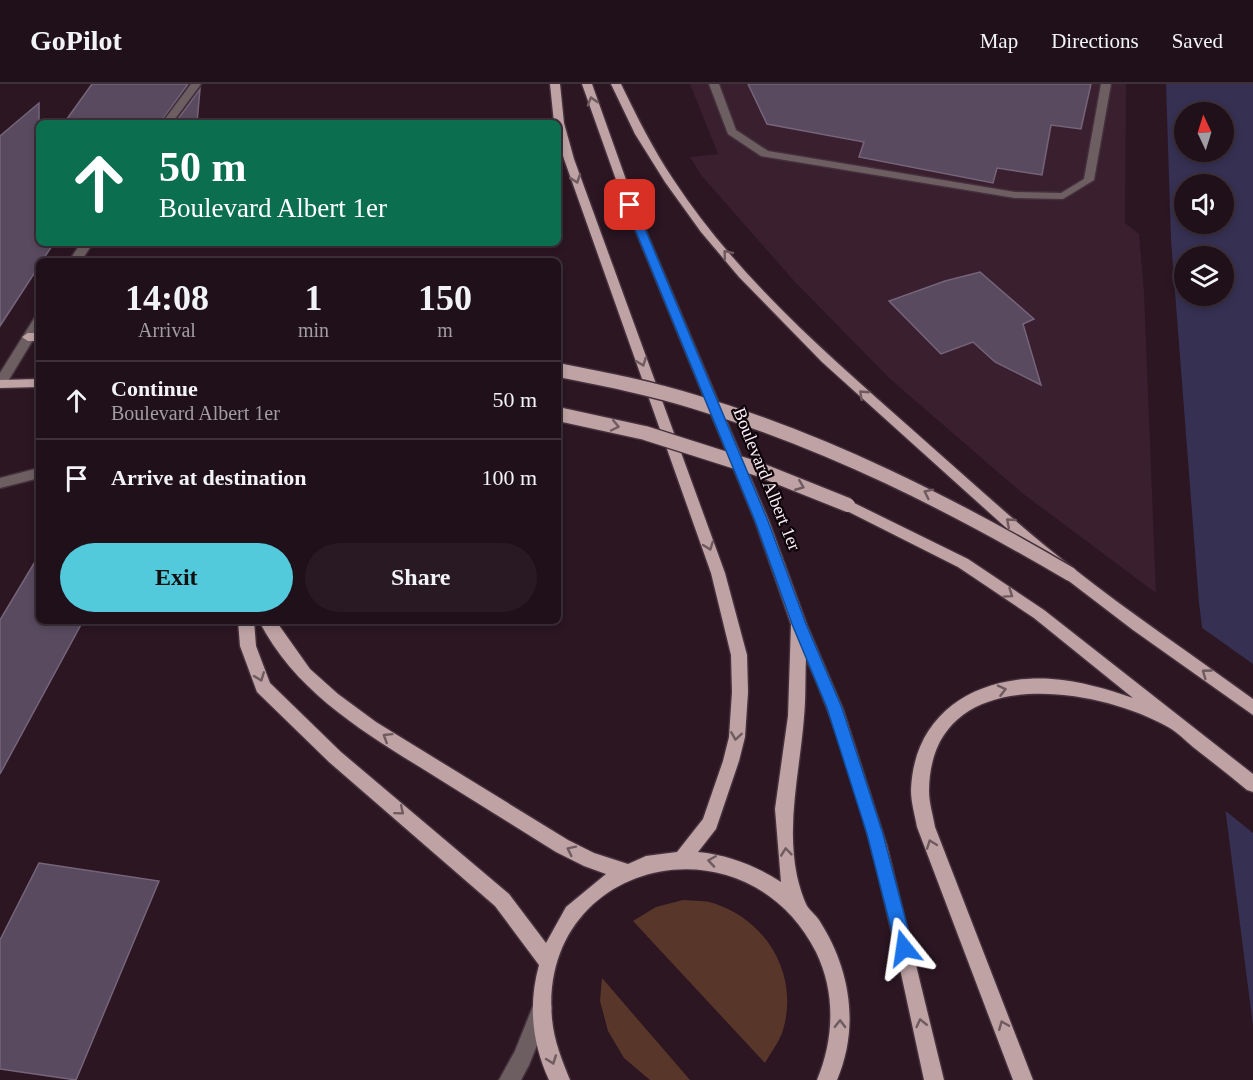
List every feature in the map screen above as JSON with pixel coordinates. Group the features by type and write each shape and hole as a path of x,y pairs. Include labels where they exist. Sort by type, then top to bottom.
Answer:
{"main road":[{"path":"555,84 559,120"},
{"name":"Boulevard Albert 1er","path":"587,84 630,205 762,521 799,624 796,716 784,810 788,874 799,909"},
{"path":"616,84 636,127 685,203 751,282 871,401 1070,574"},
{"path":"561,130 594,233 718,573 739,655 739,715 731,761 710,823 682,858"},
{"path":"561,371 661,391 787,431 860,460 933,495 1000,531 1070,574 1253,708"},
{"path":"0,383 36,384"},
{"path":"561,415 645,433 758,469 859,511 963,563 1029,608 1099,661 1253,784"},
{"path":"246,624 248,646 263,687 335,757 502,900 548,963"},
{"path":"269,624 304,674 332,699 370,727 562,846 590,860 625,871"},
{"path":"799,624 835,708 875,834 934,1080"},
{"path":"1023,1080 926,827 920,793 924,762 932,740 948,719 967,703 990,693 1031,686 1070,688 1118,700 1170,720"},
{"name":"Boulevard Albert 1er","path":"560,1080 549,1053 542,1008 548,963 566,924 578,907 600,886 625,871 654,862 682,858 712,861 748,872 780,892 799,909 814,928 826,950 840,999 841,1026 838,1052 827,1080"}],"street":[{"path":"168,120 196,84"},
{"path":"714,84 732,132 765,154 1015,195 1063,196 1089,180 1106,84"},
{"path":"0,383 34,337"},
{"path":"0,483 36,474"},
{"path":"509,1080 522,1058 542,1008"}],"shaded area":[{"path":"690,84 1126,84 1125,223 1139,234 1144,292 1156,593 1022,493 889,378 795,282 701,175 690,157 718,154"},
{"path":"1166,84 1253,84 1253,1026 1199,603 1176,306 1234,306 1234,246 1174,246 1174,279"},
{"path":"683,900 704,901 734,912 751,924 775,954 783,971 787,990 787,1010 782,1034 765,1063 633,921 656,907"},
{"path":"602,978 690,1080 650,1080 624,1058 608,1031 600,1001"}],"pier":[{"path":"1198,625 1253,664 1253,833 1222,808"}],"building":[{"path":"92,84 188,84 162,120 66,120"},
{"path":"748,84 1091,84 1081,129 1051,125 1042,175 997,168 993,183 859,157 864,142 767,124"},
{"path":"200,89 197,120 177,120"},
{"path":"39,103 39,120 36,120 36,246 52,246 44,258 36,258 36,271 0,326 0,136"},
{"path":"980,272 1034,319 1023,324 1041,385 995,362 973,342 941,354 889,301 945,281"},
{"path":"36,560 36,624 81,624 0,774 0,620"},
{"path":"39,863 159,881 76,1080 0,1069 0,940"}],"route":[{"path":"630,205 762,521 799,624 835,708 875,834 904,948"}]}
